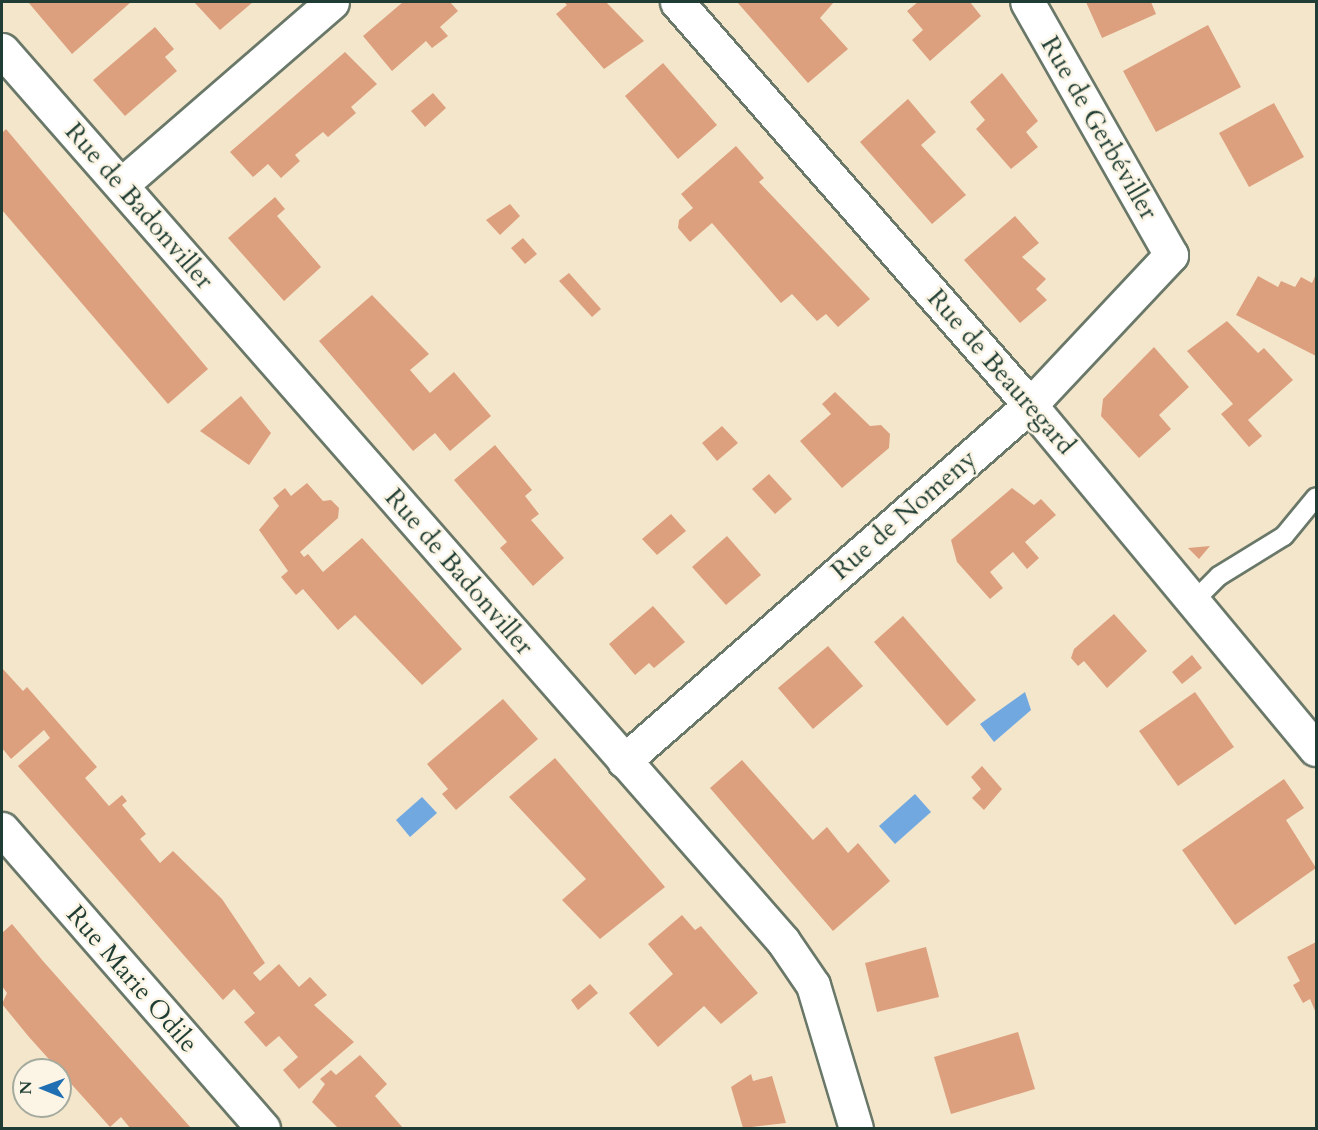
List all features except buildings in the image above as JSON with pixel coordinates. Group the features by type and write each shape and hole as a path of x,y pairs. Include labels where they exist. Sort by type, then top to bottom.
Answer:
{"street":[{"path":"121,185 332,2"},
{"name":"Rue de Beauregard","path":"677,2 1030,405 1317,749"},
{"name":"Rue de Gerbéviller","path":"1027,2 1171,255"},
{"name":"Rue de Badonviller","path":"2,50 803,968 856,1128"},
{"name":"Rue de Nomeny","path":"624,761 1030,405 1171,255"},
{"name":"Rue Marie Odile","path":"2,829 263,1128"}],"lane":[{"path":"1195,600 1219,576 1284,536 1317,497"}],"water":[{"path":"1025,692 1031,710 994,742 980,724"},
{"path":"915,794 931,812 895,844 879,826"},
{"path":"422,797 437,813 410,837 396,820"}]}
